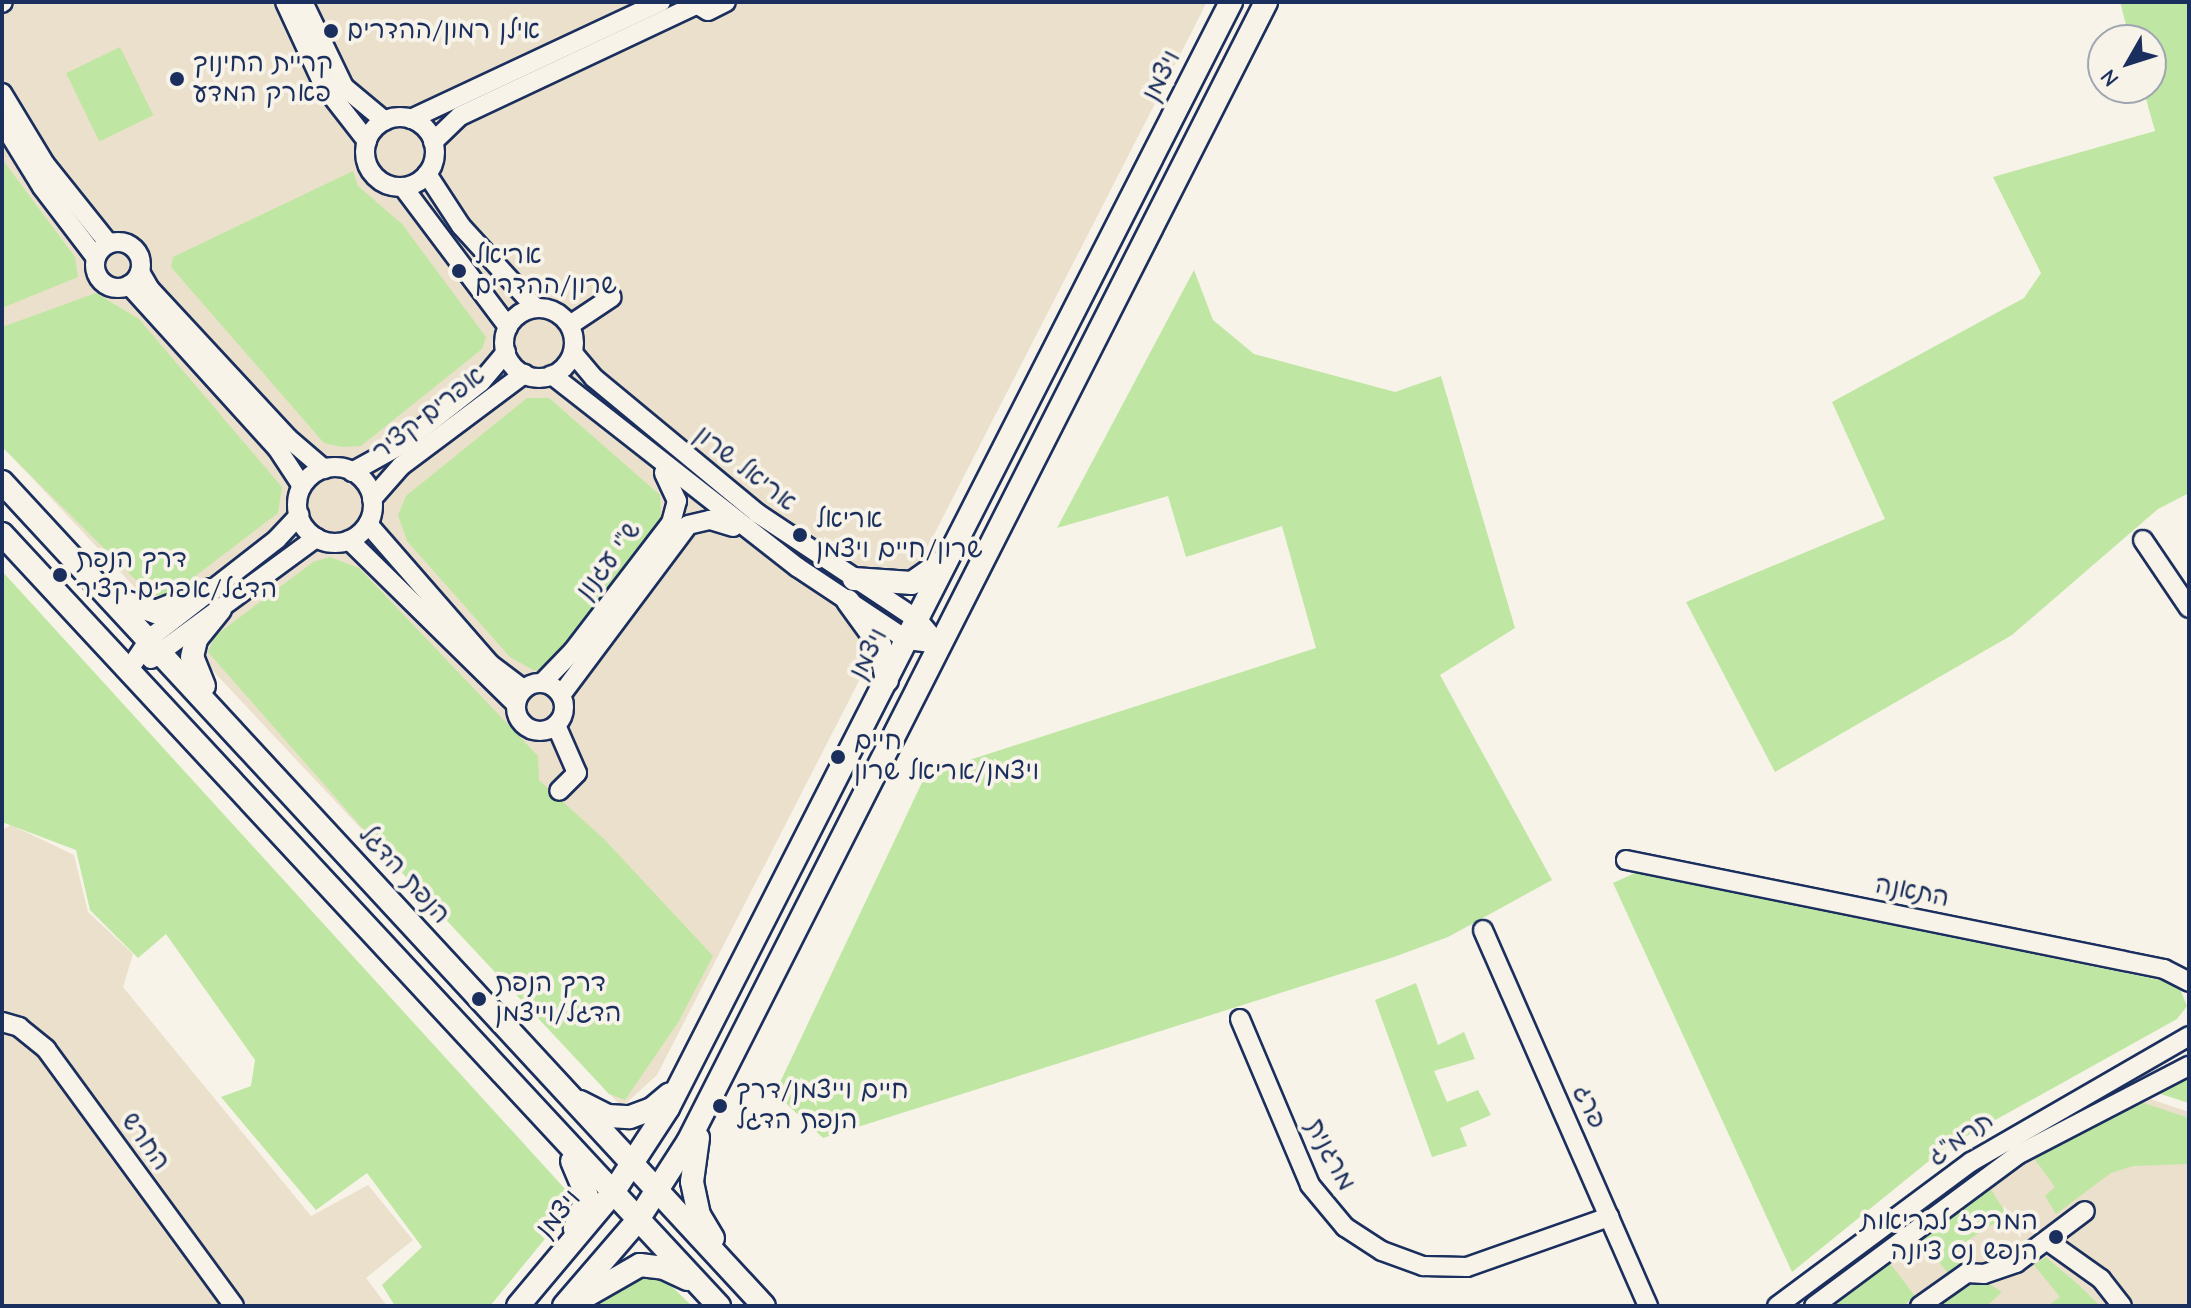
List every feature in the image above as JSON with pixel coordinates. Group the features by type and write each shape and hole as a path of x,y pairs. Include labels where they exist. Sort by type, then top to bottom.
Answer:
{"main road":[{"name":"ויצמן","path":"518,1306 612,1194 682,1081 1231,2"},
{"path":"564,1306 657,1193 714,1091 1266,2"},
{"name":"הנפת הדגל","path":"2,482 221,714 557,1084 764,1306"},
{"path":"2,534 130,668 541,1118 719,1306"},
{"path":"854,579 912,583 951,555"},
{"path":"99,583 129,605 155,612 215,600"},
{"path":"215,600 196,639 192,657 221,714"},
{"path":"848,601 880,645 887,680"},
{"path":"557,1084 596,1112 630,1117 652,1109 682,1081"},
{"path":"714,1091 691,1168 694,1199 707,1230 764,1306"},
{"path":"541,1118 582,1179 587,1197 559,1259"},
{"path":"572,1306 617,1274 640,1265 664,1268 700,1286"}],"street":[{"path":"285,2 328,94 367,141"},
{"path":"303,2 344,87 385,121"},
{"path":"508,327 403,187 375,177 366,159 367,141 385,121 411,119 661,2"},
{"path":"536,308 461,226 427,174 433,142 460,116 695,4 714,10 726,2"},
{"path":"2,93 103,251 104,282 134,278 150,289 288,438 324,469 352,472 365,483 372,499 368,524 349,540"},
{"path":"411,119 433,142"},
{"path":"2,122 42,187 103,251"},
{"path":"403,187 427,174"},
{"path":"103,251 123,242 135,250 134,278 277,448 302,486 299,515 215,600"},
{"path":"570,325 612,297"},
{"path":"536,308 556,311 570,325 573,353 552,375 524,374 506,352 508,327 520,314 536,308"},
{"name":"אפרים קציר","path":"352,472 401,445 481,382 506,352"},
{"name":"אריאל שרון","path":"573,353 594,378 673,446 757,513 854,579 912,630"},
{"name":"אפרים קציר","path":"372,499 401,466 524,374"},
{"name":"אריאל שרון","path":"552,375 743,530 848,601 938,644"},
{"name":"ש\"י עגנון","path":"543,682 573,651 676,515 675,492 656,460"},
{"path":"302,486 324,469"},
{"path":"299,515 316,538"},
{"name":"ש\"י עגנון","path":"561,695 688,525 710,520 743,530"},
{"path":"368,524 519,696 519,719 530,729 556,725"},
{"path":"130,668 215,600 316,538 349,540 519,696"},
{"path":"2143,540 2189,608"},
{"path":"519,696 543,682 561,695 564,709 556,725"},
{"path":"556,725 577,773 559,791"},
{"name":"התאנה","path":"1626,860 2164,969 2188,982"},
{"name":"פרג","path":"1483,930 1648,1306"},
{"name":"מרגנית","path":"1240,1019 1310,1185 1345,1227 1372,1246 1423,1266 1467,1267 1609,1217"},
{"name":"החרש","path":"8,1024 46,1049 234,1306"},
{"name":"תרמ\"ג","path":"1777,1306 1971,1162 2189,1036"},
{"name":"תרמ\"ג","path":"1814,1306 2017,1155 2189,1066"},
{"path":"1920,1306 1958,1278 2003,1269 2049,1242 2085,1211"},
{"path":"2049,1242 2101,1279 2122,1306"}],"shaded area":[{"path":"2,2 1207,2 657,1075 622,1107 2,446"},
{"path":"11,825 74,855 88,912 133,954 123,987 311,1216 368,1185 413,1240 366,1278 387,1306 2,1306 2,830"},
{"name":"המרכז לבריאות הנפש נס ציונה","path":"2141,1096 2189,1112 2189,1306 1835,1306 2007,1172"}],"green space":[{"path":"2120,2 2189,2 2189,493 2158,509 2012,635 1775,772 1686,602 1885,519 1832,402 2024,298 2041,273 1993,177 2155,131 2147,104 2167,104 2167,24 2126,24"},
{"path":"120,47 153,115 99,142 66,73"},
{"path":"2,159 75,257 78,277 2,308"},
{"path":"353,171 358,186 402,224 486,337 482,349 361,446 342,447 324,443 171,267 173,257"},
{"path":"1194,270 1213,320 1254,354 1395,392 1441,376 1515,628 1440,675 1552,880 1448,937 1394,957 823,1138 775,1093 926,774 1316,648 1282,526 1186,557 1168,496 1057,528"},
{"path":"96,293 139,319 282,487 278,513 168,597 150,594 2,447 2,327"},
{"path":"527,398 549,398 660,495 661,521 551,662 535,671 510,657 407,541 398,515 406,496"},
{"path":"330,557 359,568 538,756 539,780 604,839 713,956 679,1021 625,1100 609,1094 393,863 208,652 215,636 313,562"},
{"path":"2,571 566,1190 562,1218 490,1306 395,1306 382,1285 422,1247 367,1173 316,1210 221,1097 251,1086 255,1060 166,934 138,958 90,910 76,850 2,822"},
{"path":"1635,873 2165,981 2180,989 2187,1006 2177,1019 1945,1148 1792,1272 1613,883"},
{"path":"1416,983 1438,1045 1464,1032 1475,1059 1434,1071 1447,1102 1478,1090 1491,1115 1460,1128 1467,1146 1432,1157 1375,1000"},
{"path":"2189,1073 2189,1103 2151,1091"},
{"path":"2141,1102 2189,1118 2189,1164 2133,1166 2111,1173 2056,1214 2045,1196 2055,1187 2033,1157"},
{"path":"1987,1183 2007,1215 1959,1246 1966,1266 1949,1274 1926,1247 1905,1259 1901,1251"},
{"path":"2046,1257 2100,1306 2048,1306 2060,1297 2034,1265"},
{"path":"1889,1262 1915,1296 1903,1306 1834,1306"},
{"path":"643,1275 663,1278 692,1306 597,1306"},
{"path":"1973,1284 1989,1284 2002,1292 1987,1306 1937,1306"}],"place":[{"name":"אילן רמון/ההדרים","path":"331,31"},
{"name":"קריית החינוך פארק המדע","path":"177,79"},
{"name":"אריאל שרון/ההדרים","path":"459,271"},
{"name":"אריאל שרון/חיים ויצמן","path":"800,535"},
{"name":"דרך הנפת הדגל/אפרים קציר","path":"60,575"},
{"name":"חיים ויצמן/אריאל שרון","path":"838,757"},
{"name":"דרך הנפת הדגל/וייצמן","path":"479,999"},
{"name":"חיים וייצמן/דרך הנפת הדגל","path":"720,1106"},
{"name":"המרכז לבריאות הנפש נס ציונה","path":"2056,1237"}]}
